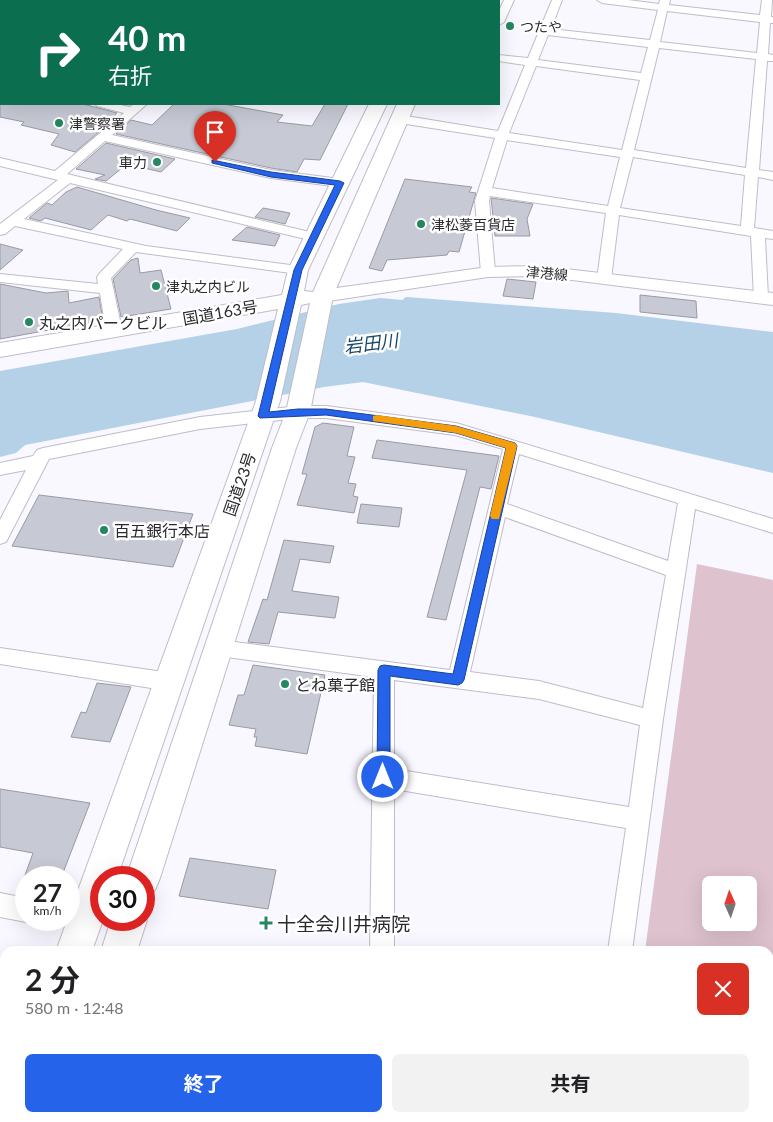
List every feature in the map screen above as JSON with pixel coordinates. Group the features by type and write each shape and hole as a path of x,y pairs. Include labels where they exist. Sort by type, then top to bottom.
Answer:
{"highway":[{"name":"国道23号","path":"80,910 170,682 266,408 298,270 378,105"},
{"name":"国道23号","path":"147,866 299,407 321,300 403,111"},
{"name":"国道163号","path":"0,350 291,301 321,300"},
{"name":"国道23号","path":"74,946 76,931"},
{"path":"121,946 126,931"}],"main road":[{"name":"津港線","path":"321,300 488,272 540,271 767,298"}],"street":[{"path":"500,20 509,0"},
{"path":"488,272 482,202 502,135 557,0"},
{"path":"602,0 667,2 769,12 767,58 752,172 752,232 767,298"},
{"path":"604,279 613,211 646,77 667,2"},
{"path":"543,31 767,58"},
{"path":"500,58 646,77"},
{"path":"112,105 137,107"},
{"path":"5,225 63,176 102,137 137,107"},
{"path":"403,111 502,135 773,176"},
{"path":"102,137 271,174 340,183"},
{"path":"0,162 314,237"},
{"path":"486,191 773,235"},
{"path":"5,225 133,247 298,270"},
{"path":"114,330 104,277 133,247"},
{"path":"0,278 105,289"},
{"path":"0,469 41,457 266,408 299,407 456,429 773,526"},
{"path":"458,680 512,446"},
{"path":"0,537 41,457"},
{"path":"621,946 652,719 687,501"},
{"path":"498,508 675,571"},
{"path":"218,648 538,690 652,719"},
{"path":"0,656 170,682"},
{"path":"382,946 384,670"},
{"path":"383,777 638,819"},
{"path":"0,906 15,908"}],"shaded area":[{"path":"697,564 773,580 773,946 646,946"}],"water":[{"name":"岩田川","path":"407,297 616,313 773,332 773,473 535,417 363,382 324,387 25,445 16,453 0,457 0,371 237,329 339,304 380,298 403,300"}],"building":[{"path":"0,105 87,105 117,113 114,116 117,117 75,152 51,145 59,134 21,125 24,122 0,117"},
{"path":"173,105 228,105 283,115 277,122 312,126 324,105 348,105 320,160 304,159 297,172 116,134 131,120 152,125"},
{"path":"106,143 175,159 161,172 127,164 106,181 95,179 105,175 76,169"},
{"path":"405,179 472,187 469,192 476,193 459,252 449,251 447,255 387,260 382,271 369,268"},
{"path":"77,187 190,218 177,231 130,219 127,221 108,215 91,230 45,218 41,221 29,218 47,203 52,205 66,192"},
{"path":"491,198 533,204 527,219 530,236 495,236"},
{"path":"263,208 290,213 285,224 255,217"},
{"path":"247,227 280,235 275,246 232,240"},
{"path":"0,244 23,250 0,270"},
{"path":"138,258 140,273 161,270 171,309 121,317 113,279 131,260"},
{"path":"507,279 536,282 533,299 503,296"},
{"path":"0,284 46,293 68,291 69,303 99,297 103,320 0,339"},
{"path":"640,295 696,301 697,318 640,312"},
{"path":"323,423 354,427 347,456 355,457 348,483 356,484 353,496 358,497 354,513 297,505 307,474 302,474 315,427"},
{"path":"377,440 499,456 491,489 480,487 446,620 427,617 467,470 372,458"},
{"name":"百五銀行本店","path":"39,495 193,514 173,567 12,546"},
{"path":"361,504 402,508 399,527 357,523"},
{"path":"284,540 334,546 330,563 300,559 292,591 339,597 335,618 278,612 269,644 248,642 263,599 267,600"},
{"path":"253,665 325,675 307,754 255,746 257,737 254,737 256,729 229,725 238,695 244,695"},
{"path":"97,683 131,687 110,742 71,737 81,712 86,713"},
{"path":"0,789 90,803 66,866 28,866 33,853 0,847"},
{"path":"190,858 276,870 268,909 179,896"}],"slow traffic":[{"path":"377,419 456,429 512,446 496,516"}],"place":[{"name":"つたや","path":"510,26"},
{"name":"津警察署","path":"59,123"},
{"name":"車力","path":"157,162"},
{"name":"津松菱百貨店","path":"421,224"},
{"name":"津丸之内ビル","path":"156,286"},
{"name":"丸之内パークビル","path":"29,322"},
{"name":"百五銀行本店","path":"104,530"},
{"name":"とね菓子館","path":"285,684"},
{"name":"十全会川井病院","path":"266,923"}],"route":[{"path":"215,162 271,174 340,183 298,270 263,416 298,412 326,412 456,429 512,446 458,680 384,670 383,777"}]}
